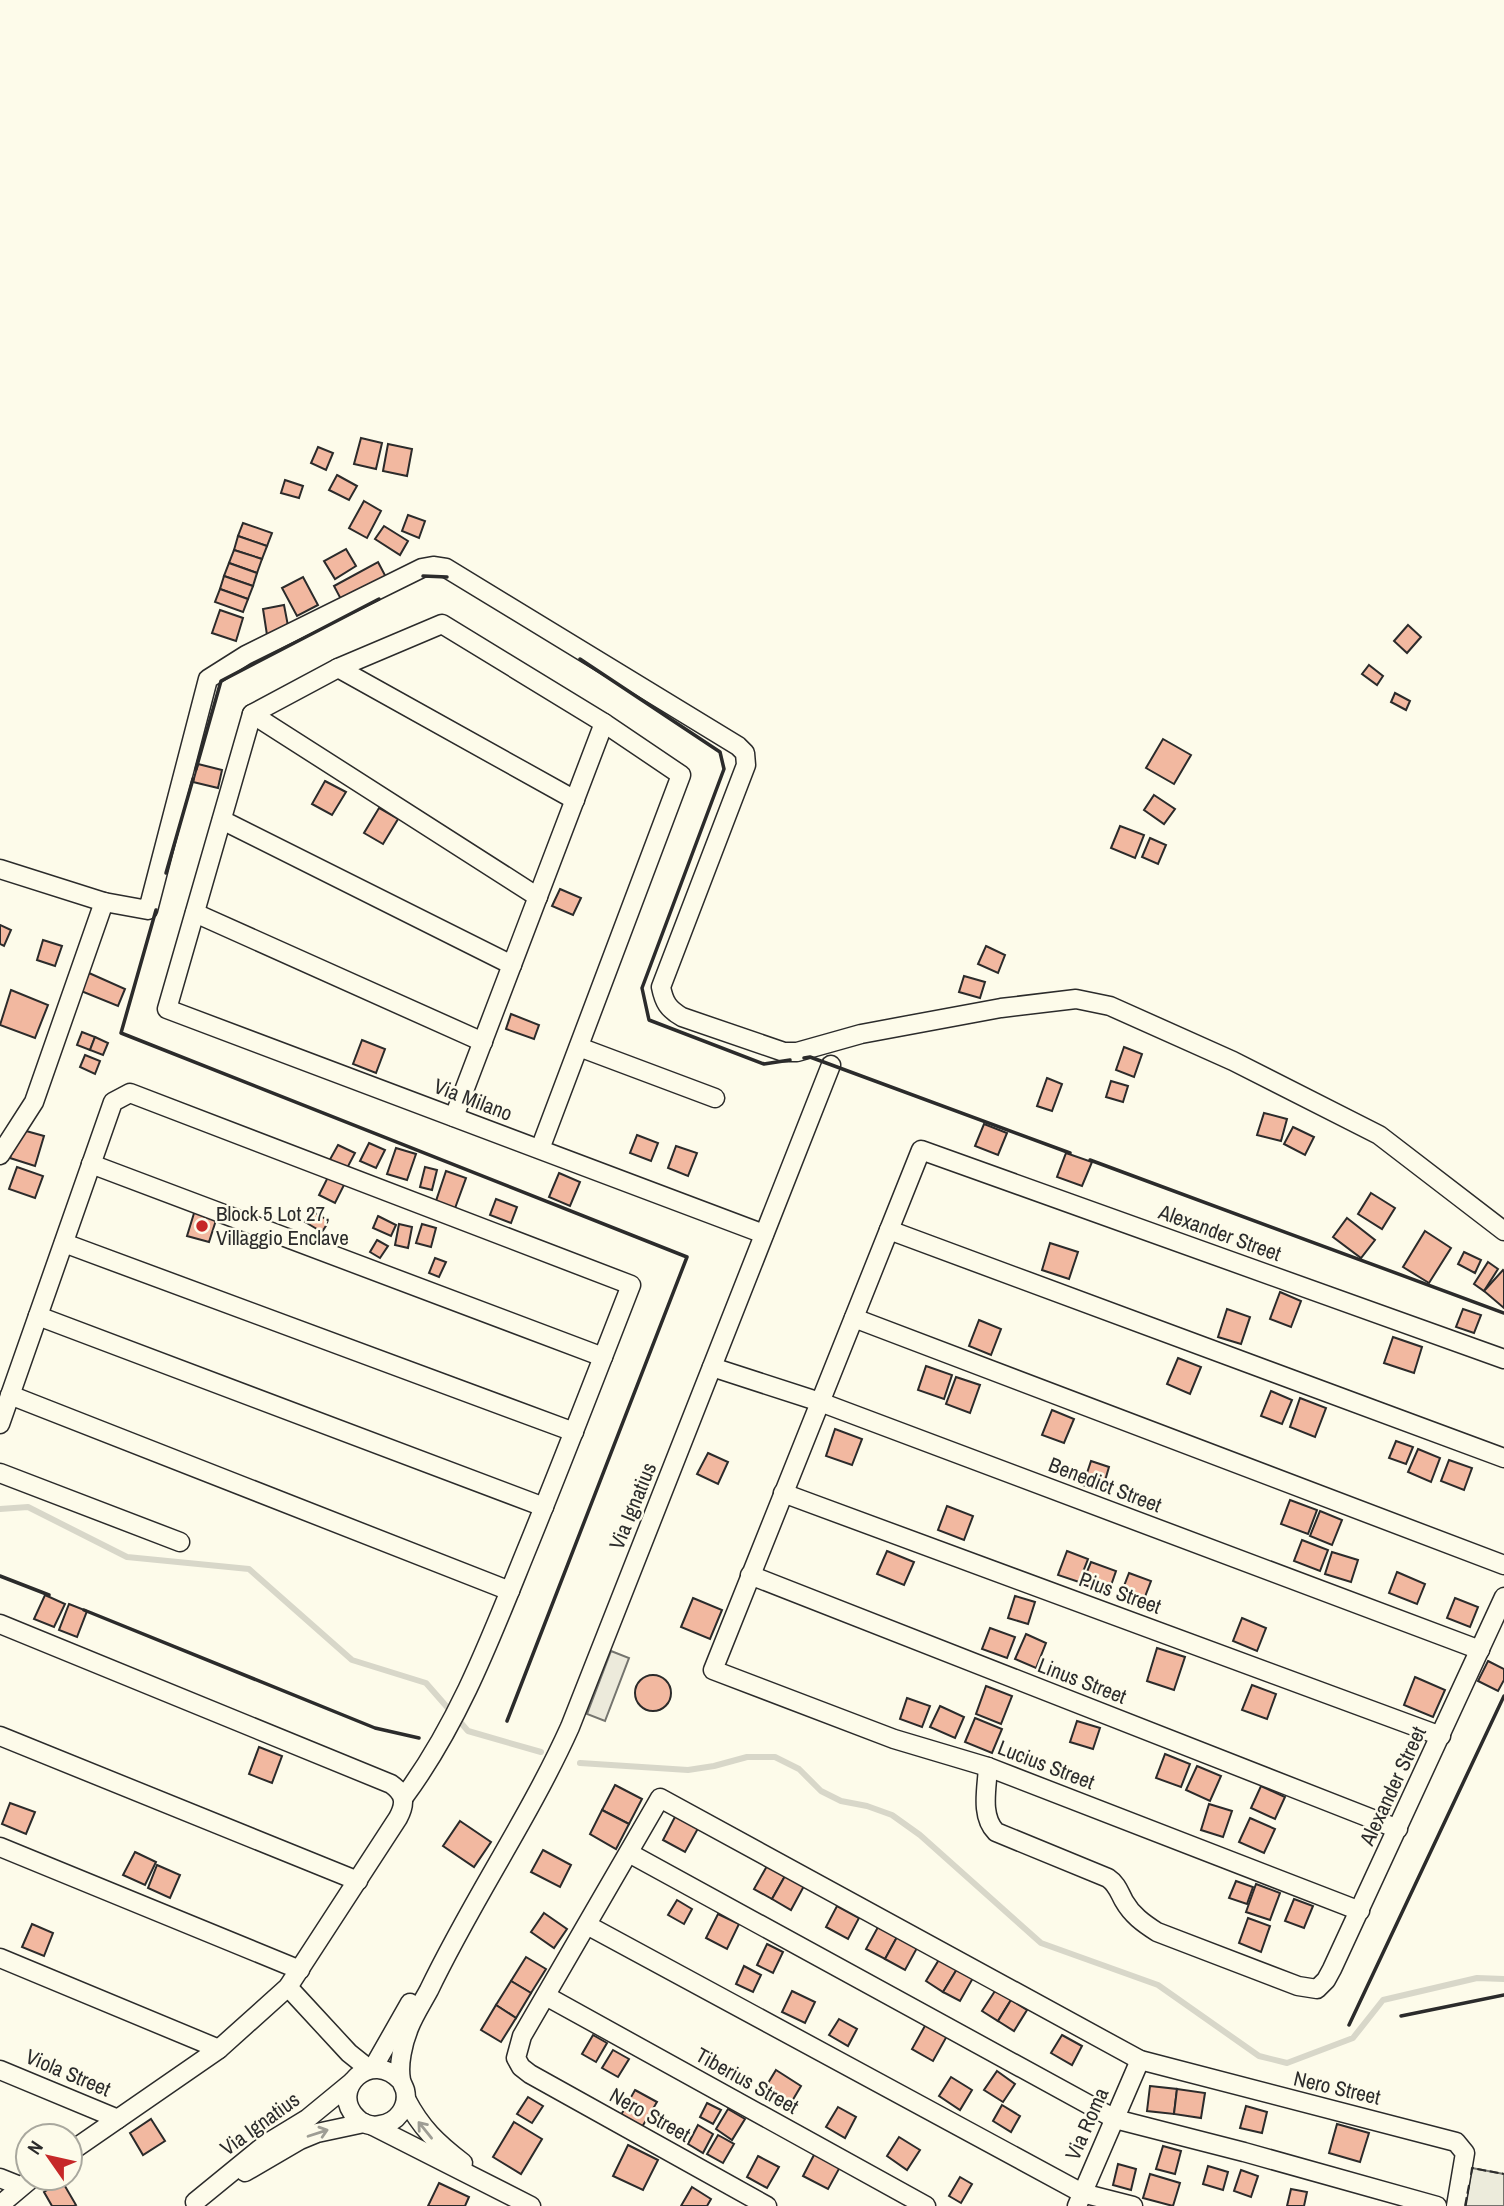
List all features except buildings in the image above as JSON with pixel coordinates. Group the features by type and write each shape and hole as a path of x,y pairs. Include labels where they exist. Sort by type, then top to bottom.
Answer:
{"street":[{"path":"0,869 103,902 148,910 208,680 246,655 422,568 446,568 738,746 745,753 746,765 661,986 663,1001 670,1010 682,1017 784,1052 797,1052 861,1034 1001,1008 1076,999 1110,1006 1233,1061 1379,1135 1504,1231"},
{"path":"483,1042 195,913 252,714 338,668 442,624 604,723 681,775 540,1149"},
{"path":"338,668 575,800"},
{"path":"252,714 538,897"},
{"path":"454,1117 604,723"},
{"path":"222,820 512,965"},
{"path":"0,1155 34,1102 103,902"},
{"name":"Via Milano","path":"195,913 167,1009 764,1234"},
{"path":"579,1047 715,1098"},
{"name":"Via Ignatius","path":"401,2081 404,2041 414,2017 448,1949 548,1776 570,1727 831,1065"},
{"path":"0,1424 113,1102 130,1093 631,1285 510,1591 463,1700 429,1763 404,1797"},
{"name":"Alexander Street","path":"889,1230 921,1150 1504,1359"},
{"path":"91,1164 603,1357"},
{"path":"750,1575 889,1230 1504,1458"},
{"path":"64,1243 574,1432"},
{"path":"38,1316 544,1507"},
{"path":"854,1318 1504,1565"},
{"name":"Benedict Street","path":"712,1367 820,1402 1480,1650"},
{"path":"10,1395 510,1591"},
{"path":"0,1473 180,1542"},
{"name":"Pius Street","path":"783,1493 1441,1736"},
{"name":"Lucius Street","path":"750,1575 713,1670 894,1739 988,1767 1360,1911"},
{"name":"Linus Street","path":"750,1575 1398,1829"},
{"name":"Alexander Street","path":"988,1767 987,1818 992,1828 1001,1836 1108,1878 1117,1886 1122,1898 1138,1919 1157,1932 1298,1986 1317,1989 1326,1980 1360,1911 1504,1597"},
{"path":"0,1625 391,1784 404,1797 404,1806 398,1818 288,1987 219,2049 84,2142"},
{"path":"0,1736 358,1881"},
{"name":"Nero Street","path":"629,1853 660,1798 1140,2060 1456,2142 1465,2153 1456,2206"},
{"path":"0,1847 300,1970"},
{"path":"546,1996 629,1853 1115,2119 1437,2206"},
{"path":"587,1926 1079,2199 1133,2206"},
{"name":"Via Ignatius","path":"191,2204 266,2144 307,2119 362,2074 417,1990 448,1949"},
{"path":"0,1958 219,2049"},
{"path":"288,1987 349,2053 362,2074"},
{"name":"Nero Street","path":"546,1996 522,2036 516,2057 521,2067 767,2206"},
{"name":"Tiberius Street","path":"546,1996 926,2206"},
{"name":"Via Roma","path":"1079,2199 1140,2060"},
{"name":"Viola Street","path":"0,2070 118,2119"},
{"path":"362,2074 389,2071 401,2081 406,2099 417,2120 433,2139 491,2184"},
{"path":"362,2074 348,2100 356,2117 531,2206"},
{"path":"368,2124 382,2125 398,2116 406,2099"},
{"name":"Via Ignatius","path":"191,2204 300,2140 317,2133 368,2124"},
{"path":"0,2205 15,2192"}],"shaded area":[{"path":"611,1651 629,1658 605,1721 587,1714"},
{"path":"1472,2168 1504,2174 1504,2206 1465,2206"}],"waterway":[{"path":"0,1509 28,1507 127,1557 249,1569 352,1660 426,1683 468,1731 541,1752"},
{"path":"580,1763 688,1770 747,1757 775,1757 799,1769 821,1791 841,1801 892,1815 920,1835 1041,1943 1158,1985 1259,2056 1287,2063 1353,2038 1383,2000 1477,1978 1504,1979"}],"fence":[{"path":"1471,2175 1472,2168 1504,2174"},
{"path":"1465,2206 1469,2185"}],"wall":[{"path":"423,576 447,577"},
{"path":"196,769 221,681 379,599"},
{"path":"580,659 720,752 724,769 642,988 649,1020 764,1064 790,1060"},
{"path":"166,873 193,779"},
{"path":"156,910 121,1033 687,1257 507,1721"},
{"path":"804,1058 810,1057 1070,1153"},
{"path":"1090,1160 1504,1313"},
{"path":"0,1576 49,1595"},
{"path":"84,1610 375,1728 419,1738"},
{"path":"1349,2025 1504,1696"},
{"path":"1401,2016 1504,1995"}],"place":[{"name":"Block 5 Lot 27, Villaggio Enclave","path":"202,1226"}]}
